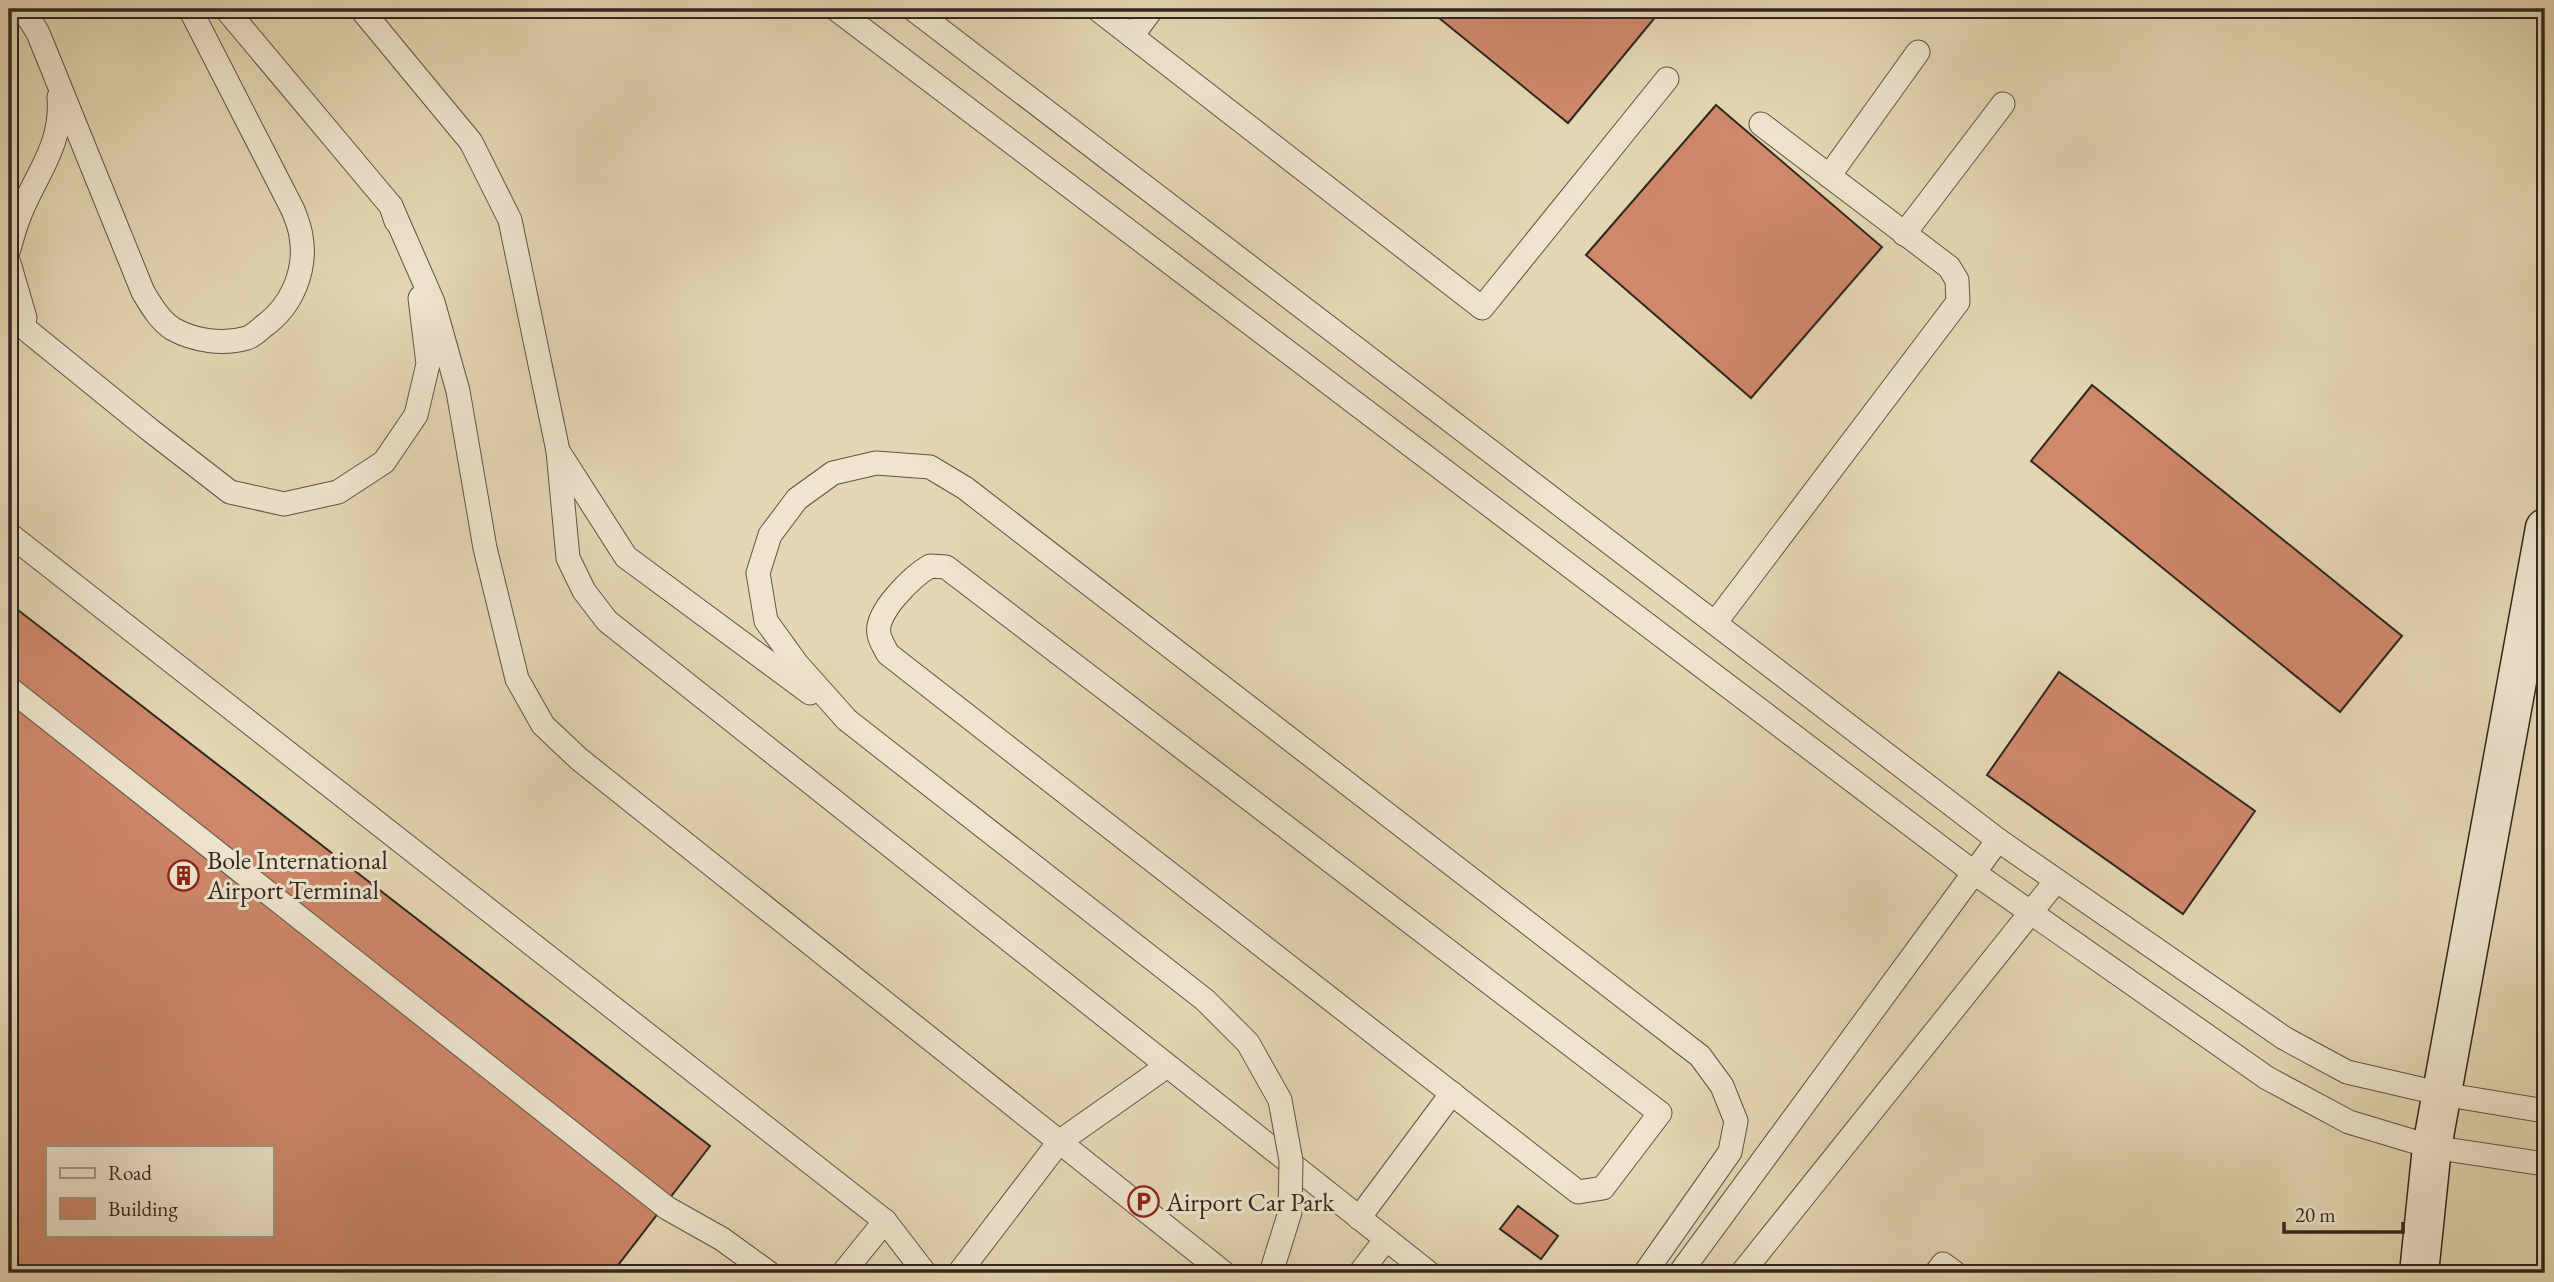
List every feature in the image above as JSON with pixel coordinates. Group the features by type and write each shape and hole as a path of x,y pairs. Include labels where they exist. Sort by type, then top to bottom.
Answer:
{"main road":[{"path":"2419,1273 2432,1147 2545,528"}],"lane":[{"path":"20,9 38,33 133,272 156,314 172,328 195,337 222,342 249,337 273,320 291,298 300,271 301,237 293,210 190,9"},
{"path":"226,9 391,206 433,302 458,391 485,548 517,679 543,725 579,760 1224,1273"},
{"path":"361,9 471,142 510,220 558,451 568,558 584,591 607,621 1429,1273"},
{"path":"836,9 1973,872 2267,1077 2349,1122 2432,1147 2545,1164"},
{"path":"913,9 1998,840 2284,1038 2347,1072 2442,1094 2545,1111"},
{"path":"1097,9 1482,308 1667,79"},
{"path":"1132,36 1152,9"},
{"path":"1829,176 1918,52"},
{"path":"9,248 20,215 55,138 60,113 57,82"},
{"path":"1904,234 2003,104"},
{"path":"1715,623 1958,302 1957,280 1949,267 1762,124"},
{"path":"9,304 28,331 230,492 284,504 338,492 384,462 416,415 428,365 422,304 391,206"},
{"path":"9,263 28,331"},
{"path":"558,451 626,557 846,720 1205,1000 1248,1043 1280,1100 1292,1161 1290,1212 1271,1273"},
{"path":"846,720 797,664 766,621 758,573 770,535 797,499 833,473 876,463 930,467 976,496 1700,1056 1722,1086 1736,1121 1730,1152 1645,1273"},
{"path":"9,534 885,1221 925,1273"},
{"path":"930,566 946,567 1660,1113 1603,1188 1578,1192 1452,1093 888,654 878,632 881,616 914,576 930,566"},
{"path":"9,688 667,1208 722,1239 769,1273"},
{"path":"1681,1273 1998,840"},
{"path":"1742,1273 2056,881"},
{"path":"958,1273 1059,1142 1167,1066"},
{"path":"1359,1218 1452,1093"},
{"path":"843,1273 885,1221"},
{"path":"1360,1273 1386,1239"},
{"path":"1936,1273 1943,1264 1955,1273"}],"building":[{"path":"1428,9 1662,9 1568,123"},
{"path":"1716,105 1882,247 1751,398 1586,255"},
{"path":"2092,385 2402,636 2340,712 2031,461"},
{"name":"Bole International Airport Terminal","path":"9,603 710,1146 612,1273 9,1273"},
{"path":"2059,672 2255,811 2183,914 1987,775"},
{"path":"1518,1206 1558,1236 1541,1259 1500,1229"}],"place":[{"name":"Bole International Airport Terminal","path":"184,875"},
{"name":"Airport Car Park","path":"1143,1202"}]}
